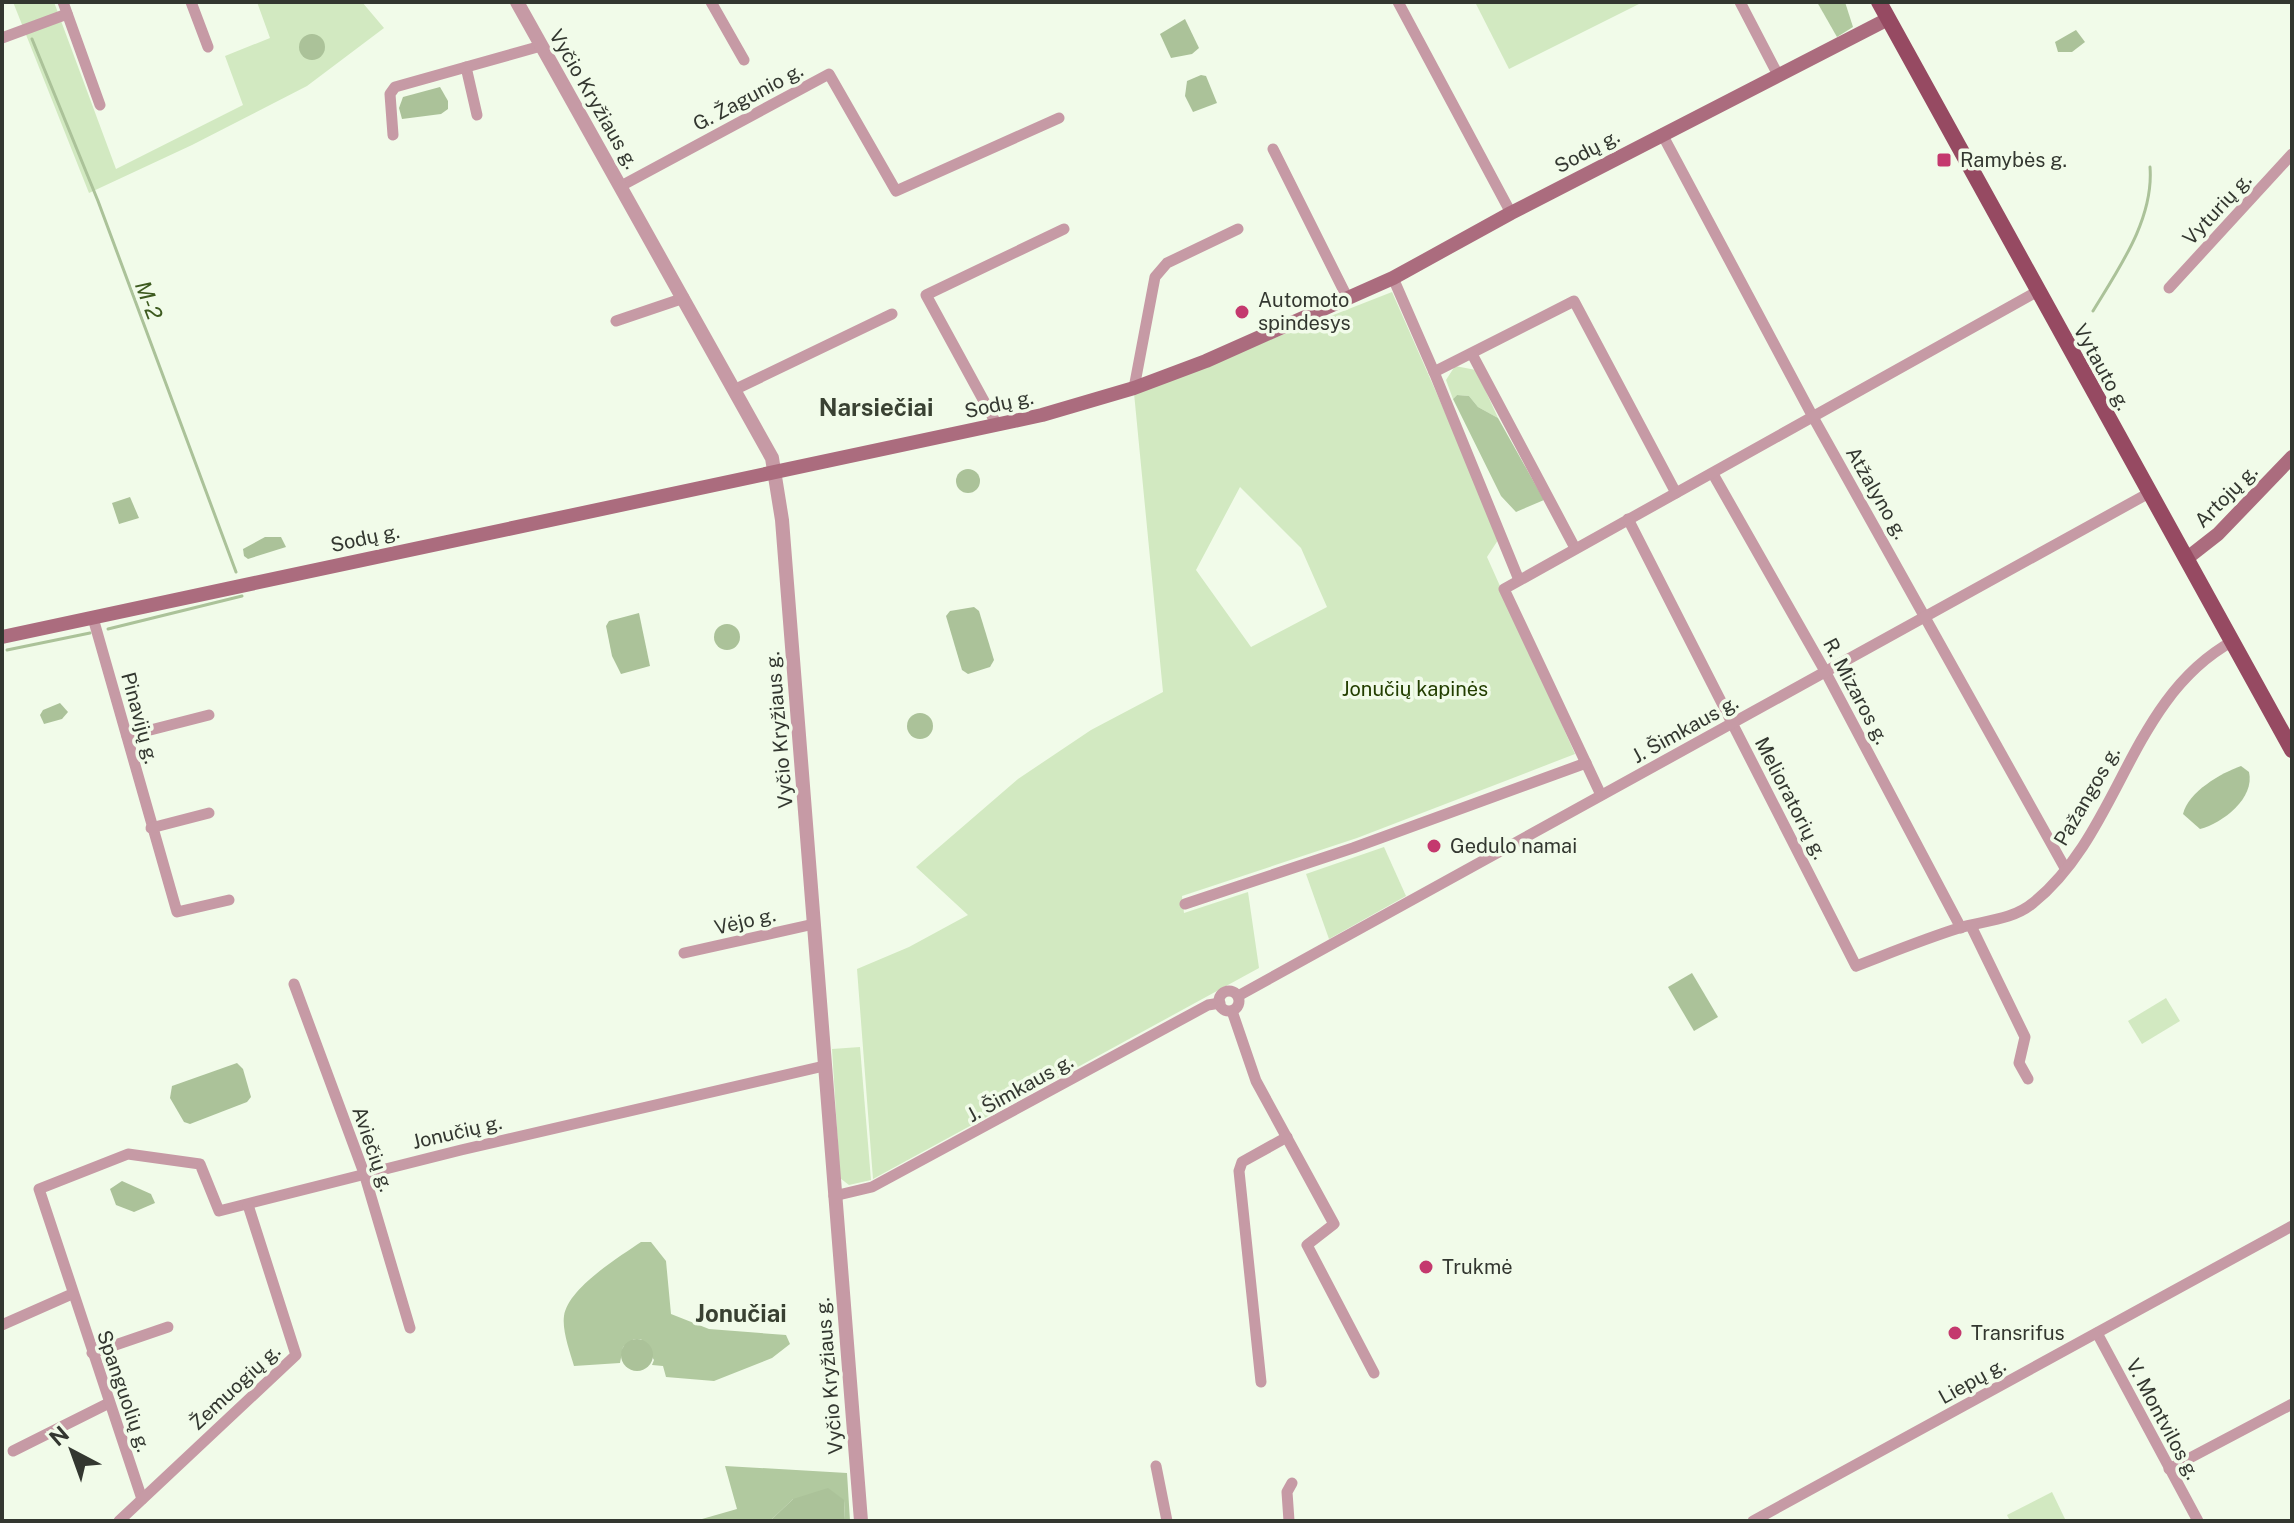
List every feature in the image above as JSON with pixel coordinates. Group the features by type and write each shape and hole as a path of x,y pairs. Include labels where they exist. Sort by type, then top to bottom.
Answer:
{"main road":[{"name":"Vytauto g.","path":"1879,2 2292,750"},
{"name":"Sodų g.","path":"2,637 997,425 1134,388 1393,278 1511,213 1888,19"},
{"name":"Artojų g.","path":"2186,559 2218,534 2292,457"}],"street":[{"path":"191,2 208,47"},
{"name":"Vyčio Kryžiaus g.","path":"517,2 765,440 775,471 861,1521"},
{"path":"711,2 744,60"},
{"path":"1398,2 1511,213"},
{"path":"1740,2 1778,75"},
{"path":"2,38 65,8 100,105"},
{"path":"393,135 390,94 395,87 541,46"},
{"path":"466,67 477,115"},
{"name":"G. Žagunio g.","path":"621,186 829,74 896,191 1059,118"},
{"name":"Atžalyno g.","path":"1662,134 1813,417 2065,868"},
{"path":"1273,149 1348,299"},
{"name":"Vyturių g.","path":"2169,288 2292,154"},
{"path":"997,425 926,295 1064,229"},
{"path":"1134,388 1155,277 1167,263 1238,229"},
{"path":"1393,278 1519,580"},
{"path":"1601,795 1504,589 2038,291"},
{"path":"616,321 684,298"},
{"path":"1434,372 1574,301 1676,493"},
{"path":"736,389 892,314"},
{"path":"1472,354 1575,548"},
{"name":"R. Mizaros g.","path":"1713,474 1825,671 2025,1037 2019,1063 2028,1079"},
{"name":"J. Šimkaus g.","path":"834,1196 851,1194 884,1182 1208,1005 1220,1003 1222,994 1228,991 1238,996 2149,493"},
{"name":"Melioratorių g.","path":"1628,519 1856,966"},
{"name":"Pinavijų g.","path":"93,618 177,912 229,900"},
{"name":"Pažangos g.","path":"1856,966 1966,927 2016,914 2031,905 2065,868 2100,815 2158,710 2202,660 2233,641"},
{"path":"127,736 209,715"},
{"path":"1185,904 1353,848 1586,763"},
{"path":"151,828 209,813"},
{"name":"Vėjo g.","path":"684,953 814,924"},
{"name":"Aviečių g.","path":"294,984 364,1173 410,1328"},
{"path":"1220,1003 1225,1010 1232,1011 1239,1005 1238,996"},
{"path":"1232,1011 1245,1058 1334,1224 1307,1245 1374,1373"},
{"name":"Jonučių g.","path":"128,1154 200,1164 219,1211 364,1173 824,1066"},
{"path":"1261,1382 1239,1171 1242,1162 1287,1137"},
{"name":"Spanguolių g.","path":"128,1154 39,1189 142,1499"},
{"name":"Žemuogių g.","path":"119,1521 296,1355 248,1205"},
{"name":"Liepų g.","path":"1753,1521 2292,1226"},
{"path":"2,1325 72,1294"},
{"path":"92,1353 168,1327"},
{"name":"V. Montvilos g.","path":"2097,1333 2198,1521"},
{"path":"13,1451 109,1403"},
{"path":"2169,1469 2292,1404"},
{"path":"1156,1466 1167,1521"},
{"path":"1289,1521 1287,1492 1292,1483"}],"green space":[{"path":"13,2 54,2 116,169 243,105 225,56 270,38 257,2 362,2 384,28 307,86 89,193"},
{"path":"1475,2 1643,2 1509,69"},
{"name":"Jonučių kapinės","path":"1392,292 1500,537 1487,557 1575,754 1357,838 1182,896 1184,913 1248,892 1259,968 873,1179 857,969 909,947 968,915 916,867 1018,779 1091,730 1163,692 1134,393","holes":["1240,487 1301,548 1327,607 1251,647 1196,570"]},
{"path":"1455,366 1476,370 1498,418 1478,407 1469,396 1457,395 1453,399 1446,380"},
{"path":"1384,847 1406,896 1329,939 1306,874"},
{"path":"2166,998 2180,1021 2142,1044 2128,1021"},
{"path":"860,1047 871,1180 849,1185 840,1178 832,1049"},
{"path":"2052,1492 2066,1521 2010,1521 2007,1515"}],"shaded area":[{"path":"1817,2 1845,2 1853,27 1837,37"},
{"path":"1185,19 1199,48 1192,54 1171,58 1160,34"},
{"path":"2076,30 2085,42 2072,52 2058,52 2055,42"},
{"path":"312,34 321,38 325,47 321,56 312,60 303,56 299,47 303,38"},
{"path":"1206,76 1217,103 1193,112 1185,96 1187,81"},
{"path":"440,87 448,101 448,109 441,114 402,119 399,108 403,97"},
{"path":"1457,395 1469,396 1478,407 1498,418 1544,500 1516,512 1501,496 1453,399"},
{"path":"968,469 976,473 980,481 976,489 968,493 960,489 956,481 960,473"},
{"path":"130,497 139,518 119,524 112,503"},
{"path":"265,537 281,537 286,547 248,559 244,556 243,549"},
{"path":"974,607 979,611 994,660 990,667 968,674 962,670 946,616 950,611"},
{"path":"639,613 650,666 621,674 612,656 606,626 609,621"},
{"path":"727,624 736,628 740,637 736,646 727,650 718,646 714,637 718,628"},
{"path":"60,703 68,712 62,719 44,724 40,715 43,710"},
{"path":"920,713 929,717 933,726 929,735 920,739 911,735 907,726 911,717"},
{"path":"2241,766 2249,772 2250,782 2242,800 2227,815 2200,829 2183,814 2198,791 2215,778"},
{"path":"1692,973 1718,1017 1694,1031 1668,987"},
{"path":"237,1063 243,1069 251,1097 247,1102 190,1124 184,1122 170,1098 172,1086"},
{"path":"122,1181 151,1194 155,1203 134,1212 116,1205 110,1189"},
{"path":"641,1242 651,1242 666,1261 671,1314 709,1329 786,1335 790,1344 772,1358 714,1381 666,1377 663,1366 652,1365 654,1360 641,1339 634,1339 623,1347 620,1363 574,1366 564,1328 568,1305 584,1284"},
{"path":"637,1339 649,1343 653,1355 649,1367 637,1371 625,1367 621,1355 625,1343"},
{"path":"725,1466 847,1473 850,1521 845,1521 844,1500 793,1499 770,1521 695,1521 737,1509"},
{"path":"828,1488 844,1500 845,1521 770,1521 793,1499"}],"waterway":[{"name":"M-2","path":"32,39 98,201 236,572"},
{"path":"2093,311 2124,260 2141,224 2150,186 2150,167"},
{"name":"M-2","path":"108,629 242,596"},
{"name":"M-2","path":"7,650 90,633"}],"place":[{"name":"Ramybės g.","path":"1944,160"},
{"name":"Automoto spindesys","path":"1242,312"},
{"name":"Gedulo namai","path":"1434,846"},
{"name":"Trukmė","path":"1426,1267"},
{"name":"Transrifus","path":"1955,1333"}],"district":[{"name":"Narsiečiai","path":"876,407"},
{"name":"Jonučiai","path":"741,1313"}]}
